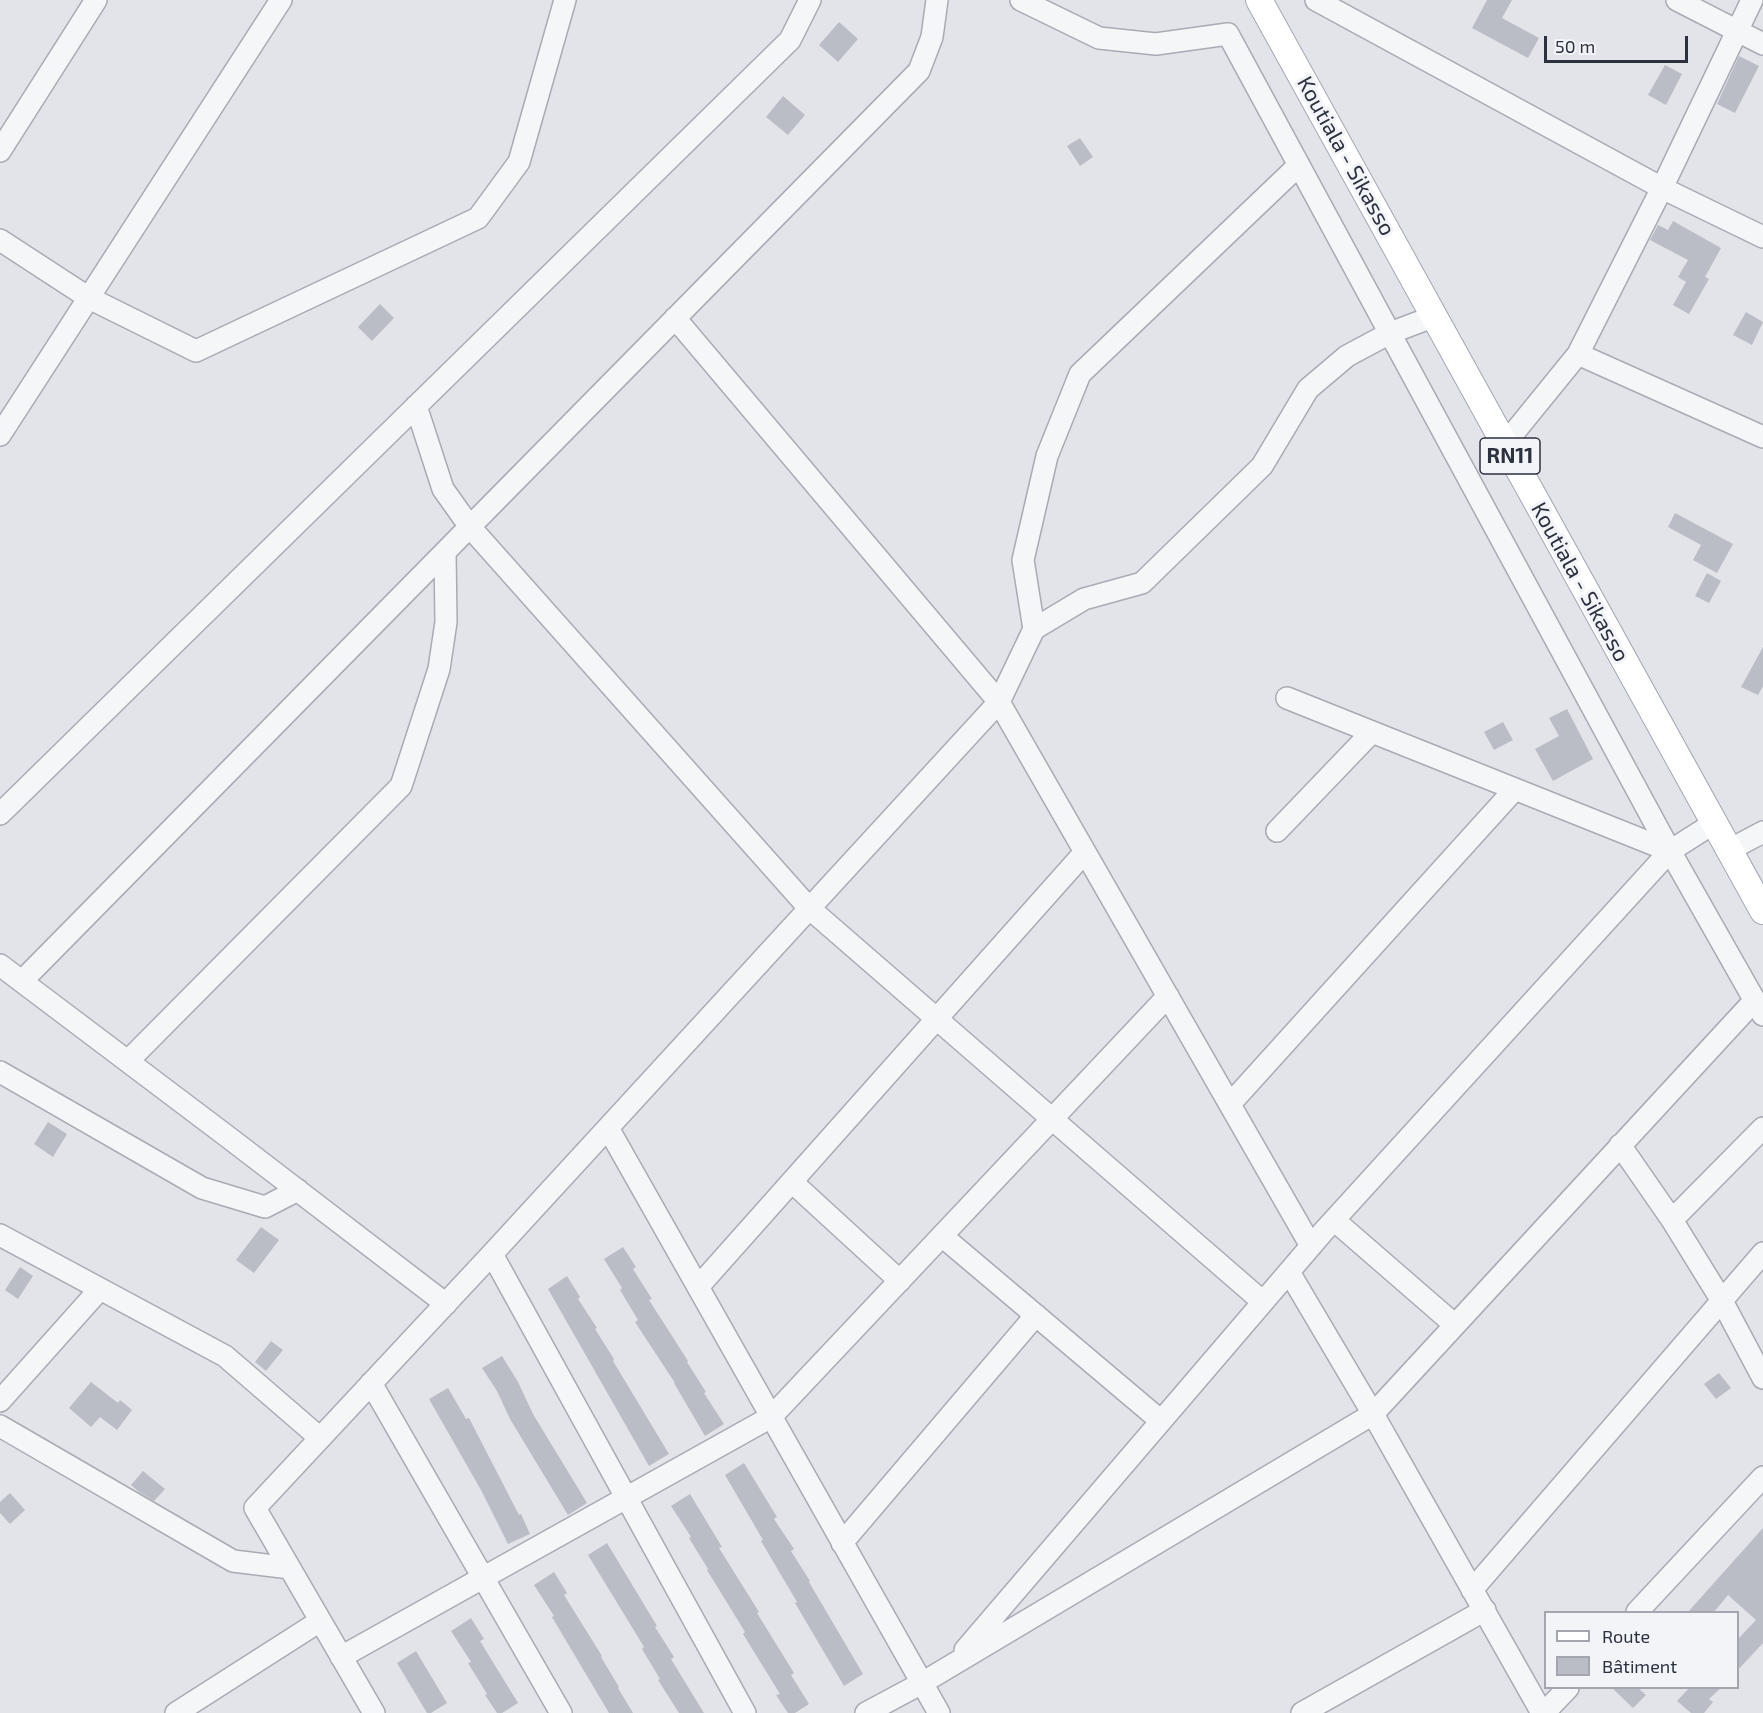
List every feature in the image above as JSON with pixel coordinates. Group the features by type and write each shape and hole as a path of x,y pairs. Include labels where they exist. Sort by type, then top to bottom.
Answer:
{"main road":[{"name":"Koutiala - Sikasso","path":"1259,0 1763,911"}],"street":[{"path":"0,151 96,0"},
{"path":"0,435 281,0"},
{"path":"0,240 89,298 196,351 478,218 519,162 565,0"},
{"path":"0,814 790,40 810,0"},
{"path":"22,981 919,71 932,37 937,0"},
{"path":"866,1713 922,1683 1373,1414 1620,1145 1759,1007 1670,851 1228,34 1156,44 1099,38 1021,0"},
{"path":"1316,0 1662,188 1763,237"},
{"path":"1677,0 1763,44"},
{"path":"1504,445 1578,354 1662,188 1752,0"},
{"path":"1034,629 1023,560 1047,456 1080,374 1299,165"},
{"path":"374,1713 255,1508 446,1304 999,702 1034,629 1084,599 1142,583 1262,466 1308,389 1347,356 1390,333 1435,316"},
{"path":"675,318 999,702 1311,1246"},
{"path":"1578,354 1763,437"},
{"path":"416,406 443,489 470,527 809,908 1263,1302"},
{"path":"128,1061 401,786 439,669 446,622 445,552"},
{"path":"1287,698 1670,851"},
{"path":"1277,831 1372,732"},
{"path":"1230,1104 1515,789"},
{"path":"952,1664 1334,1220 1670,851 1714,823"},
{"path":"1729,850 1763,832"},
{"path":"698,1287 1085,852"},
{"path":"0,965 446,1304"},
{"path":"341,1656 771,1417 1168,996"},
{"path":"0,1072 202,1188 265,1207 298,1190"},
{"path":"608,1128 939,1713"},
{"path":"1672,1220 1763,1128"},
{"path":"1620,1145 1672,1220 1722,1301 1763,1378"},
{"path":"792,1182 900,1281"},
{"path":"1334,1220 1455,1325"},
{"path":"0,1235 225,1356 320,1438"},
{"path":"942,1236 1161,1421"},
{"path":"1473,1590 1763,1253"},
{"path":"492,1254 745,1713"},
{"path":"1289,1272 1373,1414 1543,1713 1567,1689"},
{"path":"0,1401 100,1289"},
{"path":"842,1543 1036,1315"},
{"path":"371,1383 561,1713"},
{"path":"0,1426 233,1561 290,1568"},
{"path":"1638,1611 1763,1477"},
{"path":"1302,1713 1485,1610"},
{"path":"176,1713 320,1621"}],"building":[{"path":"1487,0 1512,0 1502,18 1539,38 1528,58 1472,28"},
{"path":"839,22 858,39 838,62 819,45"},
{"path":"1739,56 1759,66 1735,113 1717,104"},
{"path":"1665,65 1682,74 1666,105 1648,95"},
{"path":"783,96 805,115 788,135 766,117"},
{"path":"1080,138 1093,157 1080,166 1067,146"},
{"path":"1673,221 1721,248 1705,277 1709,279 1689,314 1673,305 1686,282 1678,277 1688,260 1650,240 1658,225 1668,230"},
{"path":"380,304 394,318 372,341 358,327"},
{"path":"1746,312 1763,322 1752,345 1733,335"},
{"path":"1675,513 1733,544 1717,573 1693,560 1701,545 1668,527"},
{"path":"1707,573 1721,581 1709,603 1695,596"},
{"path":"1763,647 1763,686 1758,695 1741,687"},
{"path":"1567,709 1593,759 1553,781 1535,749 1559,736 1549,718"},
{"path":"1503,722 1513,740 1494,750 1484,732"},
{"path":"48,1122 67,1134 53,1157 34,1144"},
{"path":"261,1227 279,1240 254,1273 236,1260"},
{"path":"623,1247 636,1267 633,1269 652,1299 649,1300 688,1361 706,1392 704,1393 724,1424 705,1436 675,1383 635,1322 638,1320 604,1259"},
{"path":"20,1267 33,1276 18,1299 5,1290"},
{"path":"567,1276 614,1359 613,1361 669,1454 649,1466 548,1289"},
{"path":"271,1341 283,1350 266,1371 255,1362"},
{"path":"502,1356 518,1382 533,1414 587,1503 568,1515 482,1368"},
{"path":"1719,1373 1731,1388 1716,1399 1704,1384"},
{"path":"91,1382 118,1403 120,1400 132,1410 117,1430 100,1417 91,1427 69,1408"},
{"path":"448,1388 466,1419 469,1418 530,1534 508,1544 481,1490 429,1399"},
{"path":"744,1463 777,1517 774,1519 794,1549 791,1551 863,1674 844,1686 795,1603 797,1602 725,1475"},
{"path":"143,1471 165,1489 154,1501 131,1485"},
{"path":"10,1493 25,1510 10,1524 0,1513 0,1502"},
{"path":"690,1494 722,1547 719,1548 794,1673 791,1675 809,1704 795,1713 788,1713 776,1695 780,1694 743,1634 745,1632 671,1506"},
{"path":"1763,1528 1763,1643 1739,1669 1739,1638 1756,1620 1728,1595 1715,1611 1689,1611"},
{"path":"607,1543 657,1626 655,1627 674,1657 671,1659 704,1713 679,1713 658,1680 660,1679 642,1649 644,1647 588,1555"},
{"path":"554,1572 567,1593 564,1595 602,1656 633,1713 609,1713 534,1585"},
{"path":"471,1618 484,1639 480,1641 518,1703 502,1713 497,1713 485,1695 487,1694 468,1663 471,1662 451,1631"},
{"path":"416,1651 447,1703 431,1713 427,1713 397,1663"},
{"path":"1613,1689 1639,1689 1646,1695 1633,1708"},
{"path":"1688,1689 1720,1689 1709,1699 1713,1702 1704,1713 1691,1713 1677,1701"}]}
